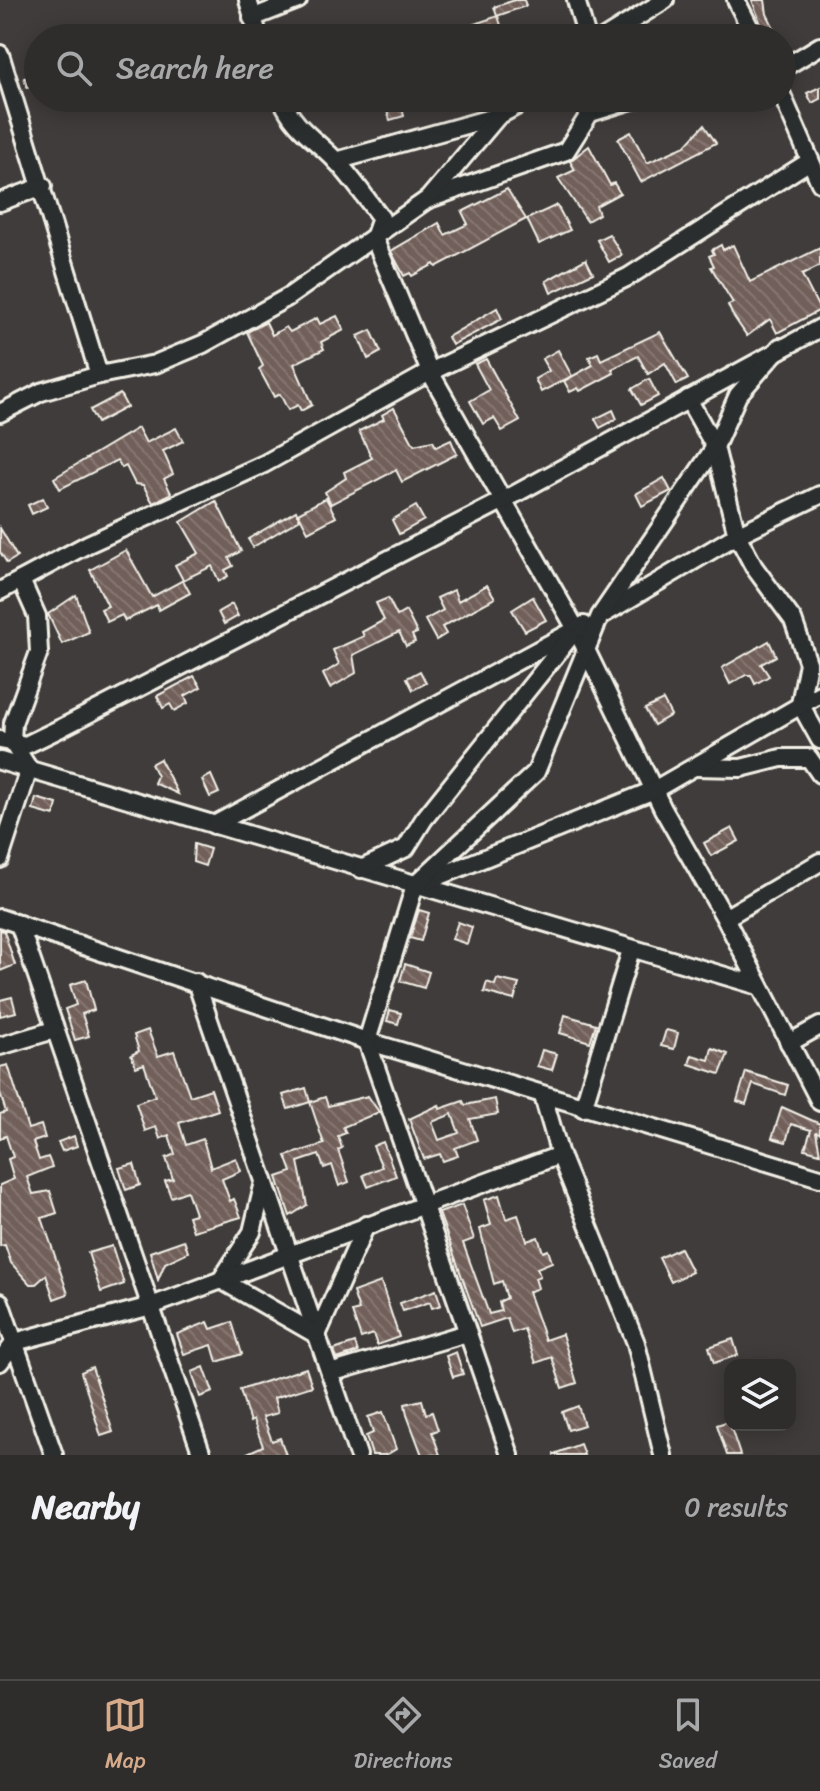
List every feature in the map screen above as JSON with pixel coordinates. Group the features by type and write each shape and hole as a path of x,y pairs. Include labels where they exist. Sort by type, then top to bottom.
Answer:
{"street":[{"path":"248,0 254,24"},
{"path":"252,18 298,0"},
{"path":"576,0 583,24"},
{"path":"626,24 665,0"},
{"path":"736,0 748,24"},
{"path":"796,61 820,46"},
{"path":"0,54 99,375"},
{"path":"287,112 309,139 336,161 381,218 374,238 430,372 576,629 654,790 725,918 820,1102"},
{"path":"336,161 505,112"},
{"path":"428,199 566,151 585,112"},
{"path":"789,112 820,183"},
{"path":"1,410 41,392 99,375 155,364 203,344 288,297 428,199 498,116"},
{"path":"0,591 88,544 264,464 430,372 628,277 810,161"},
{"path":"0,202 43,186"},
{"path":"6,741 26,745 61,728 504,500 780,347 820,328"},
{"path":"510,1455 367,1041 415,885 536,772 600,616 715,447 738,395 780,347"},
{"path":"688,399 715,447 737,535 754,567 793,620 808,663 800,704 820,740"},
{"path":"214,825 600,616 737,535 820,495"},
{"path":"6,741 39,652 37,616 21,580"},
{"path":"361,869 406,848 424,819 576,629"},
{"path":"415,885 654,790 820,694"},
{"path":"6,741 29,769"},
{"path":"693,767 741,768 781,758 809,758 820,774"},
{"path":"0,761 759,986"},
{"path":"0,859 29,769"},
{"path":"725,918 820,862"},
{"path":"0,918 367,1041 820,1178"},
{"path":"19,924 202,1455"},
{"path":"583,1108 631,950"},
{"path":"196,982 358,1455"},
{"path":"789,1043 820,1026"},
{"path":"0,1046 54,1030"},
{"path":"543,1096 560,1155 636,1343 663,1455"},
{"path":"0,1362 15,1342 151,1306 423,1203 560,1155"},
{"path":"221,1280 252,1232 264,1180"},
{"path":"317,1335 366,1225"},
{"path":"221,1280 317,1335"},
{"path":"0,1302 54,1455"},
{"path":"330,1373 467,1333"}],"building":[{"path":"524,0 526,6 497,16 494,7"},
{"path":"752,0 765,0 772,24 761,24"},
{"path":"498,16 501,24 474,24"},
{"path":"820,87 820,99 812,103 807,93"},
{"path":"387,112 403,112 404,116 390,120"},
{"path":"704,125 716,143 641,182 618,139 631,132 647,163 685,146"},
{"path":"589,146 610,185 614,183 620,193 596,206 599,214 587,221 558,178 575,170 570,161"},
{"path":"507,189 526,219 436,267 434,264 412,276 410,273 404,276 391,251 439,223 445,235 468,224 462,212"},
{"path":"557,205 570,230 539,244 527,219"},
{"path":"609,234 622,255 609,262 597,240"},
{"path":"721,245 723,250 733,245 750,282 820,248 820,266 802,275 820,310 777,333 770,319 747,336 732,314 728,305 733,303 711,267 714,266 709,256"},
{"path":"586,259 593,273 551,293 546,281"},
{"path":"497,308 502,319 452,345 448,337"},
{"path":"337,316 344,330 321,342 324,349 294,364 312,405 301,411 298,405 288,410 280,394 274,397 259,369 263,366 247,332 266,322 272,335 286,327 290,332 317,318 320,324"},
{"path":"371,330 381,352 368,359 358,336"},
{"path":"660,332 688,379 677,385 665,363 648,374 638,356 580,391 578,388 570,392 564,381 593,365 589,357 598,353 601,360"},
{"path":"558,350 572,376 541,392 535,379 549,371 542,359"},
{"path":"486,359 520,421 502,431 494,418 483,424 470,401 489,390 475,364"},
{"path":"649,379 658,396 641,405 632,389"},
{"path":"120,394 127,407 97,423 90,410"},
{"path":"394,408 414,445 433,441 436,447 451,440 457,454 402,482 396,470 331,504 325,492 346,478 344,472 372,458 359,431 384,419 382,415"},
{"path":"613,410 617,419 600,428 595,419"},
{"path":"138,428 146,443 176,428 183,441 163,451 173,474 164,479 171,493 153,503 143,485 135,484 126,466 122,468 117,460 60,489 54,478"},
{"path":"664,478 671,491 642,506 636,494"},
{"path":"43,498 47,507 32,514 28,505"},
{"path":"326,498 336,517 308,532 298,513"},
{"path":"216,501 241,551 229,558 233,566 225,570 228,576 219,581 212,566 183,580 175,565 199,553 181,522"},
{"path":"416,506 424,520 399,534 392,520"},
{"path":"296,511 300,519 253,547 248,539"},
{"path":"0,528 17,557 7,563 0,552"},
{"path":"126,550 152,597 183,580 190,593 159,610 157,605 125,621 122,615 107,622 101,609 108,606 90,570"},
{"path":"487,585 495,598 442,627 446,634 436,640 425,620 443,610 437,598 454,590 458,601"},
{"path":"76,595 89,632 62,644 48,614"},
{"path":"533,597 546,620 525,631 512,610"},
{"path":"388,598 397,616 406,611 417,633 412,635 415,642 406,646 399,632 353,655 356,673 330,688 323,674 339,664 333,650 364,636 362,632 384,620 376,603"},
{"path":"232,604 238,616 224,624 218,612"},
{"path":"769,641 776,656 761,664 769,676 755,684 751,675 746,675 730,684 722,668"},
{"path":"420,671 426,683 413,690 407,678"},
{"path":"194,676 201,687 185,696 188,703 174,711 170,704 163,708 157,696"},
{"path":"663,700 671,715 654,725 645,709"},
{"path":"160,759 178,794 154,783 157,776 151,764"},
{"path":"211,775 219,793 210,797 202,780"},
{"path":"36,798 57,804 54,816 33,810"},
{"path":"732,828 739,841 711,856 704,843"},
{"path":"194,844 210,849 205,866 193,862"},
{"path":"419,910 429,913 421,941 410,938"},
{"path":"458,922 472,927 467,944 452,939"},
{"path":"0,930 4,931 15,965 0,971"},
{"path":"405,964 429,972 424,988 400,981"},
{"path":"497,979 519,984 514,1000 484,992 487,982 495,985"},
{"path":"86,980 94,1010 82,1014 89,1036 75,1040 65,1009 76,1005 70,985"},
{"path":"12,997 16,1012 0,1016 0,1000"},
{"path":"390,1010 401,1013 398,1024 387,1021"},
{"path":"565,1015 596,1024 590,1042 560,1033"},
{"path":"148,1030 158,1056 174,1051 190,1096 211,1089 218,1110 179,1123 186,1145 203,1139 211,1168 236,1158 241,1171 222,1179 230,1201 234,1199 241,1217 193,1231 188,1216 195,1214 187,1191 171,1197 165,1181 173,1179 166,1158 175,1154 169,1135 160,1139 156,1127 145,1131 136,1103 155,1096 144,1064 136,1067 131,1055 139,1051 134,1035"},
{"path":"666,1030 678,1033 674,1049 661,1046"},
{"path":"712,1048 728,1054 720,1074 689,1064 692,1055 709,1060"},
{"path":"542,1050 557,1054 552,1070 537,1066"},
{"path":"8,1065 28,1129 41,1125 45,1138 33,1142 39,1160 48,1157 52,1167 27,1177 33,1194 50,1191 57,1213 42,1218 68,1294 54,1299 46,1275 36,1284 30,1284 11,1263 5,1245 0,1246 0,1185 14,1179 8,1159 13,1157 6,1136 0,1138 0,1114 6,1112 0,1093 0,1067"},
{"path":"746,1072 788,1085 785,1095 753,1084 746,1104 737,1101"},
{"path":"306,1088 310,1102 288,1109 283,1095"},
{"path":"368,1096 379,1112 343,1127 346,1133 338,1136 342,1148 338,1150 349,1182 339,1186 332,1165 324,1168 319,1155 298,1162 307,1205 290,1216 277,1177 292,1172 286,1156 324,1144 310,1102 325,1097 328,1106"},
{"path":"495,1099 498,1114 470,1119 477,1140 455,1148 458,1156 443,1161 440,1154 424,1159 409,1119 439,1105 440,1109 463,1101 465,1105","holes":["452,1114 459,1133 439,1140 432,1122"]},
{"path":"782,1107 820,1124 820,1133 816,1132 820,1153 805,1149 811,1130 791,1124 786,1142 772,1138"},
{"path":"74,1136 77,1146 62,1151 58,1142"},
{"path":"383,1142 396,1176 368,1187 363,1175 382,1167 373,1146"},
{"path":"134,1164 140,1185 126,1190 119,1168"},
{"path":"499,1195 506,1219 518,1215 527,1241 538,1237 543,1252 548,1250 552,1262 537,1268 540,1276 535,1278 538,1288 528,1292 545,1340 562,1334 577,1383 562,1388 552,1357 536,1363 524,1329 512,1333 507,1318 480,1327 439,1213 462,1205 474,1239 463,1243 489,1314 501,1311 499,1302 507,1298 502,1281 494,1284 480,1229 491,1225 484,1200"},
{"path":"184,1240 188,1252 165,1263 158,1280 150,1252"},
{"path":"112,1246 124,1284 101,1292 88,1253"},
{"path":"680,1248 692,1272 671,1282 659,1258"},
{"path":"381,1282 399,1337 377,1345 373,1334 361,1338 352,1312 359,1310 353,1292"},
{"path":"436,1290 441,1305 432,1308 430,1302 403,1311 400,1303"},
{"path":"208,1322 211,1329 232,1322 242,1354 217,1362 212,1345 184,1354 177,1334"},
{"path":"733,1339 738,1355 714,1363 709,1347"},
{"path":"355,1343 358,1352 337,1359 334,1350"},
{"path":"456,1352 463,1374 453,1377 446,1356"},
{"path":"92,1367 113,1432 101,1436 81,1372"},
{"path":"204,1367 213,1392 200,1397 192,1372"},
{"path":"306,1368 312,1386 274,1398 278,1413 263,1417 272,1441 280,1438 286,1455 243,1455 263,1446 253,1420 250,1422 240,1390"},
{"path":"422,1400 426,1414 432,1412 438,1430 432,1432 440,1455 422,1455 407,1415 405,1404"},
{"path":"578,1406 584,1425 568,1430 562,1412"},
{"path":"383,1412 396,1449 386,1455 372,1455 366,1436 373,1433 368,1417"},
{"path":"724,1423 724,1431 732,1431 740,1455 727,1455 717,1425"},
{"path":"580,1444 584,1455 554,1455 554,1454"}]}
